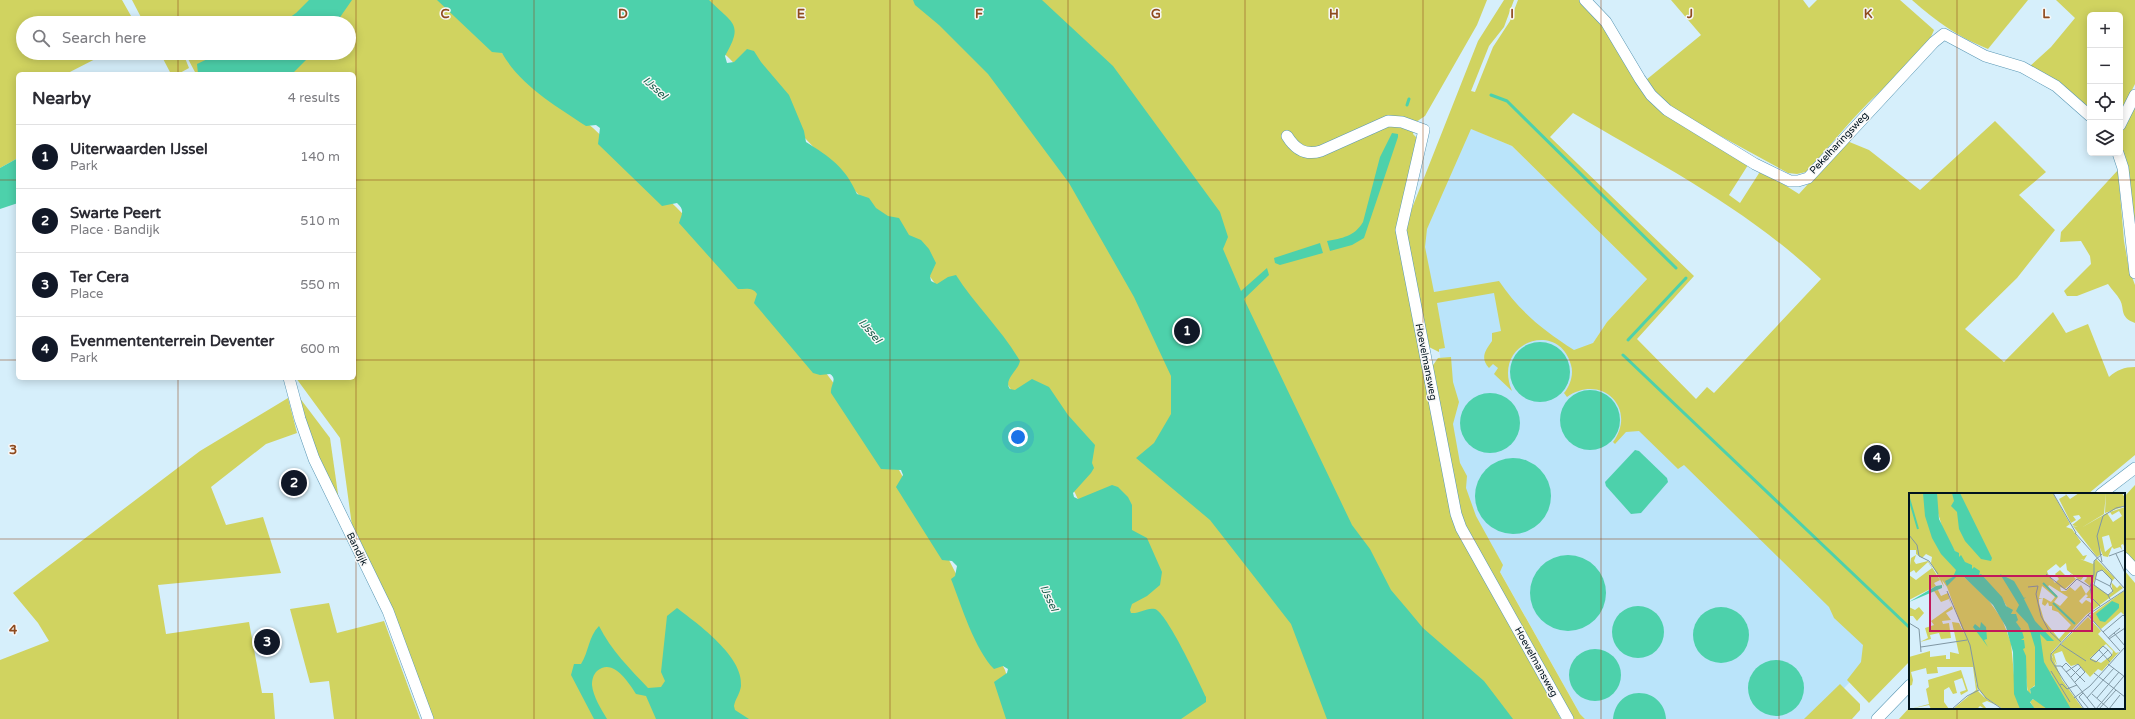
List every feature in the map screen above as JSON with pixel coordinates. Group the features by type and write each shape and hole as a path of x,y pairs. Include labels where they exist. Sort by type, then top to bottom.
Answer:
{"street":[{"name":"Pekelharingsweg","path":"1585,0 1606,22 1651,95 1667,110 1755,164 1790,180 1798,182 1808,178 1934,42 1944,34 1985,56 2022,67 2056,86 2087,113"},
{"path":"2122,120 2135,95"},
{"name":"Hoevelmansweg","path":"1287,136 1297,148 1313,153 1321,151 1388,121 1402,122 1424,130 1401,230 1456,514 1461,528 1568,719"},
{"path":"2119,156 2123,168 2135,273"},
{"name":"Bandijk","path":"290,380 300,419 314,459 388,611 428,719"},
{"path":"2102,493 2135,468"},
{"path":"2111,493 2123,478"},
{"path":"2125,559 2135,570"},
{"path":"1877,719 1909,686"}],"shaded area":[{"path":"0,0 122,0 131,16 16,16 16,60 93,60 70,72 16,72 16,159 0,168"},
{"path":"132,0 442,0 502,53 593,128 676,207 757,290 826,373 899,470 950,562 1005,670 1020,719 432,719 390,604 377,576 353,533 340,438 297,380 356,380 356,72 195,72 189,60 356,60 356,16 140,16"},
{"path":"666,0 1487,0 1477,25 1425,116 1416,122 1413,134 1418,139 1399,219 1455,526 1561,719 1168,719 1129,610 1075,493 1008,385 931,278 858,194 729,58"},
{"path":"1504,0 1514,0 1504,27 1489,46 1471,91 1475,92 1493,47 1510,21 1518,0 1582,0 1600,24 1611,32 1643,90 1748,165 1729,195 1740,203 1761,170 1799,194 1847,141 1869,150 1920,190 1995,121 2046,172 2019,195 2055,230 2017,278 1965,329 2004,362 2053,312 2066,333 2088,324 2109,377 2121,369 2135,367 2135,455 2089,493 1909,493 1909,662 1869,703 1847,680 1861,662 1863,645 1834,618 1829,607 1684,465 1678,469 1639,431 1626,432 1615,444 1613,442 1620,429 1621,417 1618,406 1612,398 1603,392 1592,389 1580,391 1567,397 1564,393 1571,380 1572,368 1564,351 1554,343 1542,340 1529,342 1518,349 1511,360 1508,374 1512,391 1494,374 1498,368 1493,364 1489,368 1486,364 1484,354 1492,341 1492,333 1501,331 1494,293 1437,303 1445,348 1439,349 1439,352 1427,346 1405,226 1478,41","holes":["1573,113 1670,169 1733,209 1764,231 1821,279 1714,393 1707,387 1696,399 1637,339 1694,276 1550,137","1471,129 1512,146 1647,279 1607,322 1593,343 1574,350 1533,320 1515,302 1499,281 1434,292 1425,247 1427,229"]},
{"path":"1671,0 1803,0 1809,8 1817,0 1900,0 1934,30 1922,50 1905,69 1860,111 1806,172 1797,174 1788,173 1673,110 1656,95 1646,80 1701,35"},
{"path":"1912,0 2028,0 1988,49 1948,28"},
{"path":"2056,0 2135,0 2135,84 2123,108 2123,12 2087,12 2087,108 2048,76 2030,66 2051,47 2075,18"},
{"path":"164,60 186,60 189,68 182,72 170,72"},
{"path":"2135,102 2135,258 2132,204 2123,155 2123,127"},
{"path":"1453,121 1512,146 1647,279 1607,322 1593,343 1883,648 1814,719 1585,719 1580,714 1462,504 1439,349 1408,234"},
{"path":"2118,170 2124,241 2129,269 2135,285 2135,323 2130,321 2123,313 2120,300 2108,284 2077,296 2067,296 2064,291 2091,264 2090,256 2081,241 2060,242 2061,232"},
{"path":"1451,357 1453,382 1459,402 1453,424 1460,463 1467,476 1466,488 1476,516 1503,565 1500,572 1580,714 1585,719 1571,719 1463,523 1431,368 1438,358"},
{"path":"296,393 330,438 340,508 318,463"},
{"path":"288,398 297,433 266,444 211,487 226,525 263,517 281,573 158,585 166,634 249,622 262,693 273,693 275,719 0,719 0,660 49,641 38,623 13,593 200,451"},
{"path":"2135,485 2135,565 2125,553 2125,496"},
{"path":"2125,571 2135,583 2135,719 1899,719 1909,708 2125,709"},
{"path":"329,603 337,633 384,621 420,719 334,719 329,681 310,683 290,609"},
{"path":"1840,684 1860,704 1860,710 1852,719 1804,719"}],"water":[{"path":"309,0 352,0 341,16 292,16"},
{"name":"IJssel","path":"437,0 709,0 730,20 735,30 731,45 725,56 727,63 734,62 747,49 754,51 761,62 789,95 804,131 806,142 830,158 842,170 857,194 869,198 876,208 888,216 899,218 909,235 921,240 929,249 936,263 930,276 931,281 937,284 948,277 956,275 971,297 1005,339 1020,361 1008,382 1010,389 1015,390 1032,379 1049,387 1068,415 1095,445 1092,463 1094,468 1073,493 1074,497 1078,499 1112,485 1118,487 1128,497 1132,505 1132,530 1147,538 1162,572 1160,585 1147,596 1132,604 1130,610 1131,613 1155,609 1160,613 1175,635 1197,677 1206,697 1206,702 1181,719 1006,719 994,682 1007,673 1008,669 1003,666 994,669 987,661 975,639 951,579 955,576 957,566 952,561 942,560 896,487 903,475 901,470 881,469 831,393 834,380 832,376 830,374 820,375 813,373 754,303 757,294 753,290 738,289 679,223 682,210 677,203 662,206 598,144 600,128 596,125 586,126 540,94 518,75 502,53 492,52"},
{"path":"913,0 1042,0 1113,66 1220,212 1228,237 1223,249 1241,291 1267,268 1269,275 1244,299 1352,525 1370,549 1391,590 1423,628 1484,681 1513,719 1327,719 1291,624 1210,520 1136,458 1154,443 1171,414 1171,376 1134,297 1069,183 988,74 939,25 915,5"},
{"path":"205,60 306,60 294,72 198,72 197,64"},
{"path":"1392,133 1398,134 1398,137 1364,238 1352,245 1330,251 1327,241 1343,238 1352,234 1363,222 1380,157"},
{"path":"16,159 16,204 0,209 0,168"},
{"path":"1320,243 1323,253 1280,265 1275,263 1274,258"},
{"path":"1540,342 1557,347 1565,355 1570,372 1565,389 1557,397 1540,402 1523,397 1515,389 1510,372 1515,355 1523,347"},
{"path":"1590,390 1607,395 1615,403 1620,420 1615,437 1607,445 1590,450 1573,445 1565,437 1560,420 1565,403 1573,395"},
{"path":"1490,393 1507,398 1515,406 1520,423 1515,440 1507,448 1490,453 1473,448 1465,440 1460,423 1465,406 1473,398"},
{"path":"1635,450 1639,451 1667,478 1668,482 1641,513 1631,514 1606,486 1605,482"},
{"path":"1513,458 1528,461 1540,469 1548,481 1551,496 1548,511 1540,523 1528,531 1513,534 1498,531 1486,523 1478,511 1475,496 1478,481 1486,469 1498,461"},
{"path":"1568,555 1582,558 1595,566 1603,579 1606,593 1603,607 1595,620 1582,628 1568,631 1554,628 1541,620 1533,607 1530,593 1533,579 1541,566 1554,558"},
{"path":"1638,606 1652,610 1660,618 1664,632 1660,646 1652,654 1638,658 1624,654 1616,646 1612,632 1616,618 1624,610"},
{"path":"1715,607 1727,607 1737,611 1745,619 1749,629 1749,641 1745,651 1737,659 1727,663 1715,663 1705,659 1697,651 1693,641 1693,629 1697,619 1705,611"},
{"path":"677,608 707,632 728,653 740,675 741,686 740,692 735,701 735,710 749,719 656,719 646,696 636,694 620,673 609,667 597,671 592,683 596,698 607,719 594,719 571,675 574,664 581,664 584,659 595,630 599,626 615,651 648,688 661,687 665,681 661,672 667,616"},
{"path":"1595,649 1609,653 1617,661 1621,675 1617,689 1609,697 1595,701 1581,697 1573,689 1569,675 1573,661 1581,653"},
{"path":"1776,660 1787,662 1796,668 1802,677 1804,688 1802,699 1796,708 1787,714 1776,716 1765,714 1756,708 1750,699 1748,688 1750,677 1756,668 1765,662"},
{"path":"1639,693 1649,695 1658,700 1661,704 1666,719 1613,719 1615,709 1624,698 1629,695"}],"waterway":[{"path":"1491,95 1507,101 1676,268"},
{"path":"1407,105 1409,99"},
{"path":"1628,340 1686,278"},
{"path":"1623,355 1909,627"}],"place":[{"name":"Uiterwaarden IJssel","path":"1187,331"},
{"name":"Evenmententerrein Deventer","path":"1877,458"},
{"name":"Swarte Peert","path":"294,483"},
{"name":"Ter Cera","path":"267,642"}]}
